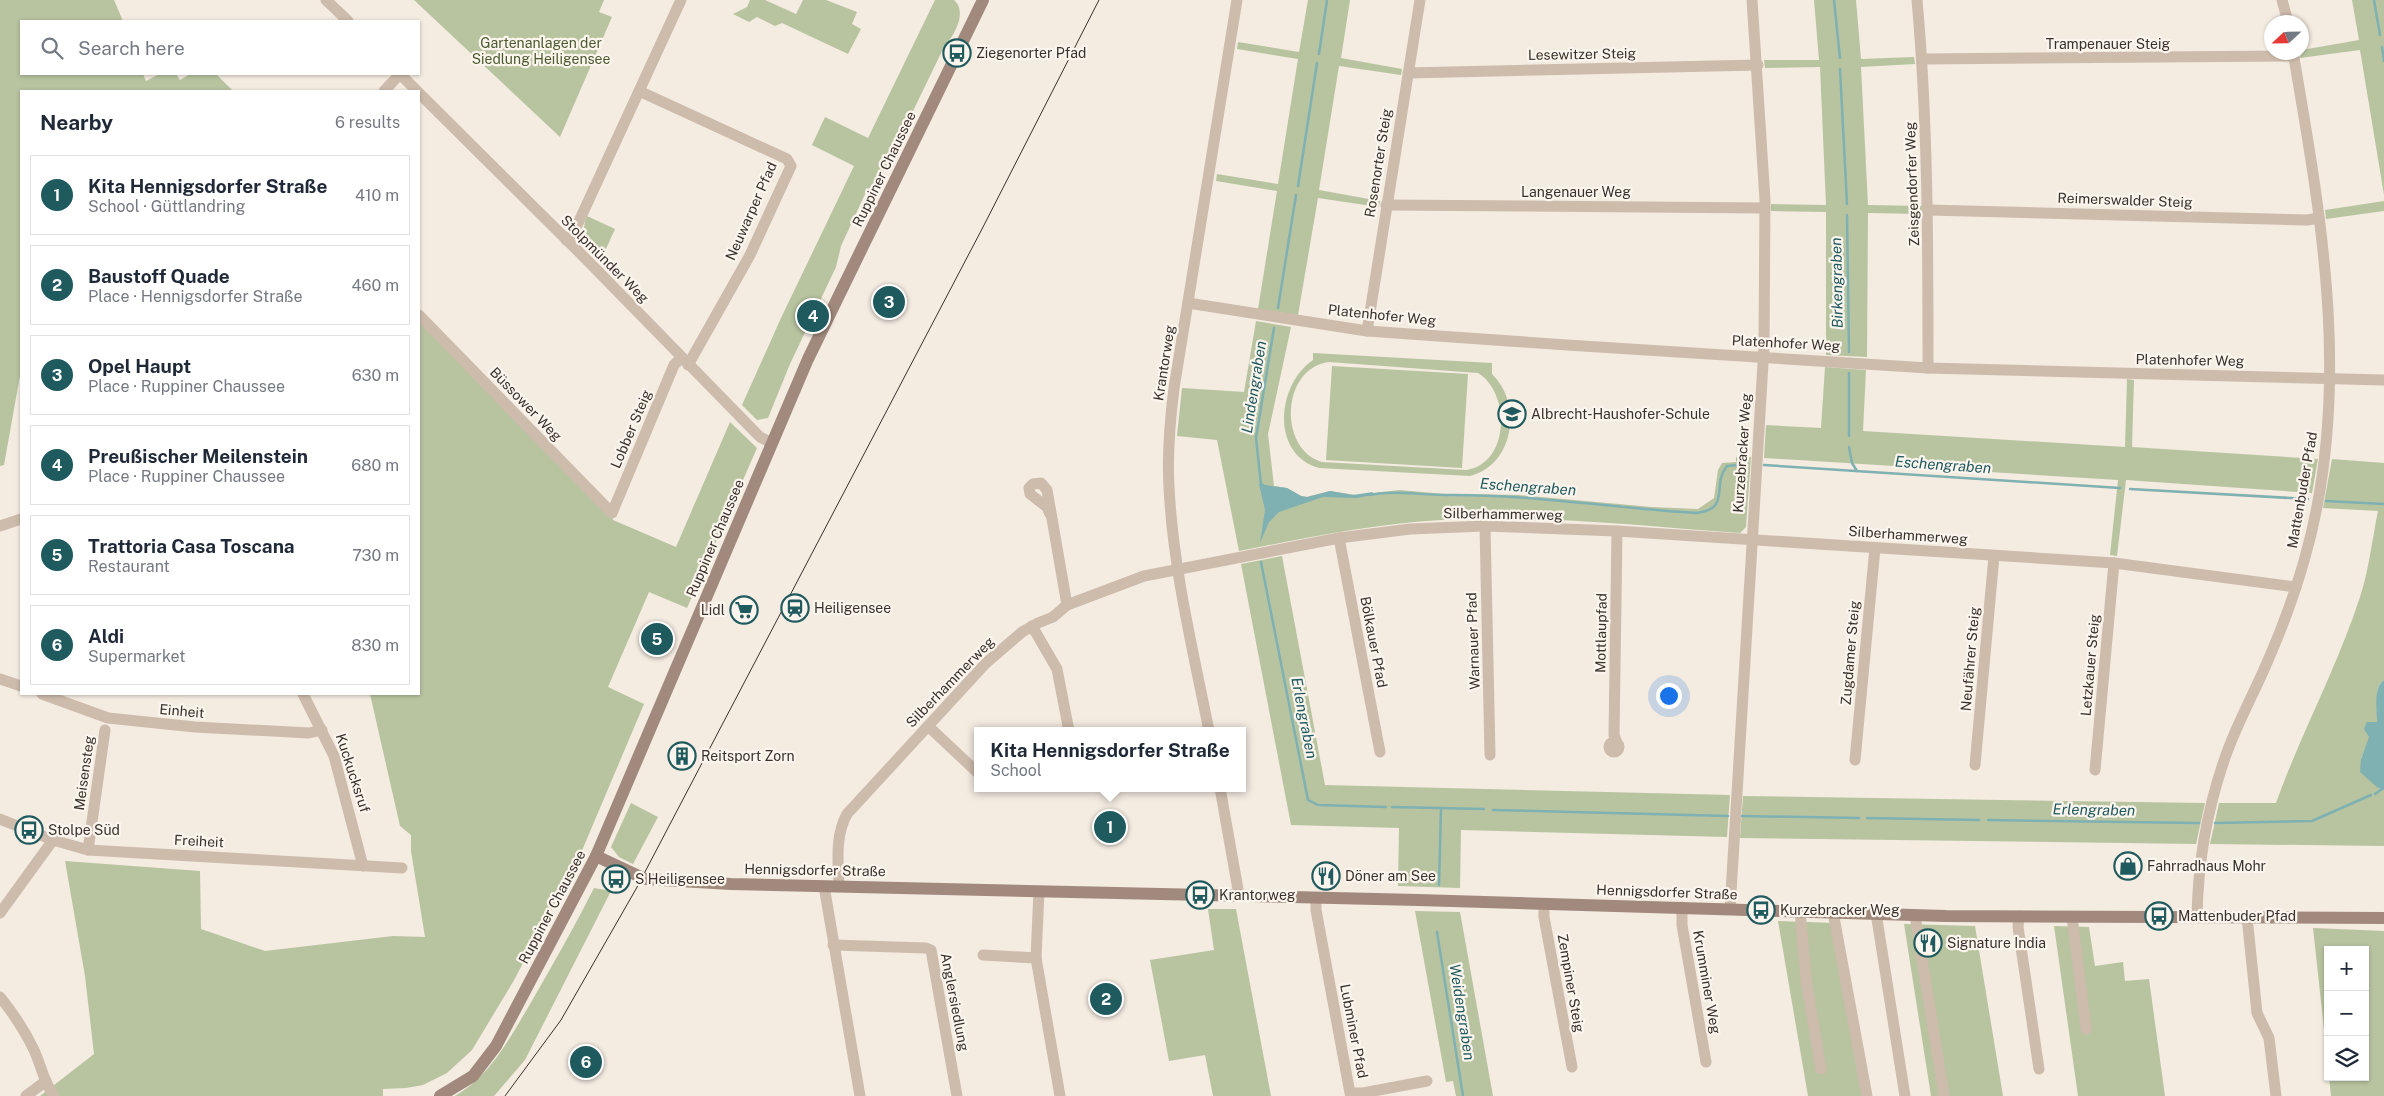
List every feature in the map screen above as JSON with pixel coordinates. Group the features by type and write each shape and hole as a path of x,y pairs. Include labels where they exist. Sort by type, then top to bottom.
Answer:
{"main road":[{"name":"Ruppiner Chaussee","path":"440,1096 473,1076 496,1046 596,856 820,335 983,0"},
{"name":"Hennigsdorfer Straße","path":"596,856 645,879 824,886 1682,907 1915,915 2384,918"}],"street":[{"path":"326,0 347,20"},
{"path":"566,240 574,232 681,0"},
{"name":"Krantorweg","path":"1208,727 1178,568 1170,511 1170,443 1174,388 1237,0"},
{"name":"Rosenorter Steig","path":"1367,331 1420,0"},
{"name":"Kurzebracker Weg","path":"1730,909 1763,358 1764,208 1758,65 1752,0"},
{"name":"Zeisgendorfer Weg","path":"1917,0 1923,59 1929,210 1928,368"},
{"path":"2282,0 2286,15"},
{"name":"Trampenauer Steig","path":"1923,59 2264,54"},
{"name":"Mattenbuder Pfad","path":"2197,917 2201,850 2215,789 2227,753 2267,664 2296,587 2314,521 2324,468 2332,379 2329,292 2294,60"},
{"name":"Lesewitzer Steig","path":"1408,73 1758,65"},
{"path":"385,90 399,75"},
{"name":"Stolpmünder Weg","path":"401,75 416,90"},
{"name":"Neuwarper Pfad","path":"639,91 788,159 791,166 750,255 684,361"},
{"name":"Stolpmünder Weg","path":"420,94 760,437 772,443"},
{"name":"Langenauer Weg","path":"1386,205 1764,208"},
{"name":"Reimerswalder Steig","path":"1929,210 2307,220 2319,218"},
{"name":"Platenhofer Weg","path":"1188,304 1367,331 1763,358 1928,368 2384,380"},
{"name":"Büssower Weg","path":"420,316 612,513"},
{"name":"Lobber Steig","path":"612,513 674,365 684,361"},
{"path":"1050,514 1067,605"},
{"path":"0,526 20,519"},
{"name":"Silberhammerweg","path":"839,886 838,840 840,826 847,814 986,663 1032,626 1053,617 1067,605 1130,580 1178,568 1339,538 1410,529 1485,526 1617,531 2114,563 2296,587"},
{"name":"Warnauer Pfad","path":"1485,526 1490,755"},
{"name":"Mottlaupfad","path":"1614,740 1617,531"},
{"name":"Bölkauer Pfad","path":"1339,538 1380,752"},
{"name":"Zugdamer Steig","path":"1855,760 1875,548"},
{"name":"Neufährer Steig","path":"1975,765 1994,556"},
{"name":"Letzkauer Steig","path":"2095,770 2114,563"},
{"path":"1032,626 1057,669 1068,727"},
{"path":"0,678 20,686"},
{"name":"Einheit","path":"45,695 108,718 195,727 309,733 322,730"},
{"name":"Kuckucksruf","path":"304,695 334,756 363,866"},
{"path":"928,726 974,769"},
{"name":"Meisensteg","path":"88,850 106,730"},
{"path":"1221,792 1240,896"},
{"name":"Freiheit","path":"0,819 53,840 88,850 402,868"},
{"path":"0,913 53,840"},
{"path":"824,886 860,1096"},
{"path":"1039,891 1036,958 1060,1096"},
{"name":"Lubminer Pfad","path":"1316,898 1316,910 1350,1092 1363,1093 1427,1081"},
{"name":"Zempiner Steig","path":"1544,904 1544,917 1572,1067"},
{"name":"Krumminer Weg","path":"1682,907 1682,925 1706,1062"},
{"path":"1800,911 1806,980 1821,1069"},
{"path":"1833,912 1867,1096"},
{"path":"1876,913 1905,1096"},
{"path":"1915,915 1944,1095"},
{"path":"2019,916 2018,927 2039,1069"},
{"path":"2072,917 2086,1029"},
{"path":"2247,917 2257,1013 2269,1038 2276,1096"},
{"name":"Anglersiedlung","path":"833,945 926,948 931,950 957,1096"},
{"path":"983,955 1036,958"},
{"path":"0,997 14,1014 34,1050 54,1096"},
{"path":"26,1096 46,1081"}],"green space":[{"path":"0,0 114,0 123,20 20,20 20,75 143,75 146,81 157,75 177,75 180,80 188,75 217,75 232,90 20,90 20,376 4,465 0,466"},
{"name":"Gartenanlagen der Siedlung Heiligensee","path":"414,0 604,0 599,12 612,17 560,137"},
{"path":"750,0 765,0 796,14 803,0 826,0 857,12 852,24 861,29 848,54 782,23 775,26 757,17 749,22 733,14 747,7"},
{"path":"935,0 954,0 960,11 958,24 952,37 944,47 882,175 866,192 841,246 836,267 790,364 768,418 757,420 742,405 781,318 854,166 812,145 825,117 868,138"},
{"path":"1308,0 1350,0 1341,58 1402,69 1401,75 1339,66 1319,190 1380,201 1379,207 1318,198 1298,315 1258,309 1277,191 1216,181 1217,174 1278,184 1298,59 1237,49 1238,42 1299,52"},
{"path":"1814,0 1856,0 1861,59 1914,57 1915,64 1861,67 1868,205 1923,206 1923,214 1868,213 1867,357 1826,355 1826,212 1771,211 1771,204 1826,205 1820,67 1765,68 1764,60 1819,60"},
{"path":"2352,0 2384,0 2384,195 2360,50 2309,57 2309,49 2359,40"},
{"path":"2384,201 2384,211 2326,219 2325,210"},
{"path":"587,216 615,229 601,260 586,240 584,228"},
{"path":"420,316 612,513 613,520 676,547 730,422 757,448 687,608 649,592 608,687 644,704 578,860 513,982 472,1050 447,1073 423,1085 383,1089 383,1096 40,1096 94,1054 85,976 65,861 200,871 201,929 265,951 393,936 425,937 411,851 411,835 400,826 370,695 420,695"},
{"path":"1256,321 1291,327 1268,434 1274,486 1287,488 1301,496 1307,497 1330,491 1356,495 1400,490 1445,494 1519,495 1652,507 1698,509 1714,498 1718,470 1722,463 1736,462 1736,457 1751,457 1746,527 1740,533 1553,520 1441,520 1365,528 1239,551 1217,440 1177,436 1182,388 1244,392"},
{"path":"1313,353 1492,363 1492,374 1502,387 1508,401 1509,432 1504,447 1496,460 1485,470 1470,476 1319,468 1303,460 1292,449 1286,434 1284,418 1286,401 1292,385 1301,371 1313,360","holes":["1329,362 1478,373 1489,383 1496,396 1500,411 1501,427 1498,442 1491,455 1481,465 1466,470 1322,462 1308,454 1298,442 1292,426 1291,409 1294,393 1301,378 1313,367"]},
{"path":"1332,366 1468,374 1462,468 1326,460"},
{"path":"1825,367 1866,370 1863,431 2125,447 2127,379 2134,380 2132,447 2318,459 2312,493 2126,480 2117,556 2110,555 2118,480 1764,458 1766,425 1821,428"},
{"path":"2332,459 2384,463 2384,680 2380,684 2377,694 2377,722 2361,759 2378,788 2384,790 2384,846 2210,844 2219,803 2276,803 2296,751 2341,649 2360,597 2378,511 2323,508"},
{"path":"1282,556 1325,785 1730,795 1727,837 1461,830 1460,888 1398,886 1399,828 1291,825 1241,564"},
{"path":"1743,796 2205,803 2196,844 1740,838"},
{"path":"631,803 658,817 633,864 619,857 611,847"},
{"path":"594,888 611,891 525,1060 494,1096 455,1096 480,1077 509,1040 557,958"},
{"path":"1208,909 1236,909 1271,1096 1213,1096 1205,1055 1169,1061 1150,960 1214,950"},
{"path":"1415,911 1460,912 1493,1096 1456,1096 1453,1081 1446,1082"},
{"path":"1778,921 1835,923 1864,1096 1808,1096"},
{"path":"1904,924 1975,926 2003,1096 1931,1096"},
{"path":"2054,926 2089,927 2095,966 2123,962 2125,981 2149,979 2165,1096 2078,1096"},
{"path":"2313,928 2384,931 2384,1096 2331,1096 2329,1081 2369,1081 2369,946 2324,946 2324,1029"}],"water":[{"path":"1259,484 1287,488 1301,496 1307,497 1330,491 1353,495 1373,492 1372,495 1357,498 1323,497 1279,512 1269,522 1260,543 1265,510"},
{"path":"2384,680 2384,790 2378,788 2360,772 2361,759 2369,737 2364,729 2367,722 2377,722 2377,693"}],"waterway":[{"path":"1319,54 1327,0"},
{"name":"Birkengraben","path":"1834,0 1840,58"},
{"path":"2374,0 2380,35"},
{"path":"2382,47 2384,61"},
{"path":"1298,186 1317,63"},
{"name":"Birkengraben","path":"1840,69 1847,204"},
{"path":"1278,308 1296,195"},
{"name":"Birkengraben","path":"1847,215 1849,352"},
{"name":"Lindengraben","path":"1261,485 1256,438 1274,328"},
{"name":"Birkengraben","path":"1849,373 1849,436"},
{"name":"Birkengraben","path":"1849,447 1852,463 1857,471"},
{"name":"Eschengraben","path":"1369,495 1398,493 1476,495 1696,513 1707,511 1714,507 1719,495 1720,481 1727,466 1747,464"},
{"name":"Eschengraben","path":"1764,465 2120,488"},
{"name":"Eschengraben","path":"2130,489 2308,499"},
{"name":"Eschengraben","path":"2326,501 2384,504"},
{"name":"Erlengraben","path":"1261,562 1308,800 1318,805 1386,807"},
{"name":"Erlengraben","path":"2375,794 2382,789"},
{"name":"Erlengraben","path":"2215,823 2312,821 2371,795"},
{"name":"Weidengraben","path":"1392,807 1484,809"},
{"name":"Weidengraben","path":"1439,885 1441,808"},
{"name":"Erlengraben","path":"1493,810 1728,816"},
{"name":"Erlengraben","path":"1742,816 1859,818"},
{"name":"Erlengraben","path":"1867,818 1979,820"},
{"name":"Erlengraben","path":"1988,820 2199,823"},
{"name":"Weidengraben","path":"1437,932 1463,1096"}],"tram line":[{"path":"505,1096 561,1020 636,889 982,229 1099,0"}],"place":[{"name":"Ziegenorter Pfad","path":"957,53"},
{"name":"Opel Haupt","path":"889,302"},
{"name":"Preußischer Meilenstein","path":"813,316"},
{"name":"Albrecht-Haushofer-Schule","path":"1512,414"},
{"name":"Heiligensee","path":"795,608"},
{"name":"Lidl","path":"744,610"},
{"name":"Trattoria Casa Toscana","path":"657,639"},
{"name":"Reitsport Zorn","path":"682,756"},
{"name":"Kita Hennigsdorfer Straße","path":"1110,827"},
{"name":"Stolpe Süd","path":"29,830"},
{"name":"Fahrradhaus Mohr","path":"2128,866"},
{"name":"Döner am See","path":"1326,876"},
{"name":"S Heiligensee","path":"616,879"},
{"name":"Krantorweg","path":"1200,895"},
{"name":"Kurzebracker Weg","path":"1761,910"},
{"name":"Mattenbuder Pfad","path":"2159,916"},
{"name":"Signature India","path":"1928,943"},
{"name":"Baustoff Quade","path":"1106,999"},
{"name":"Aldi","path":"586,1062"}]}
